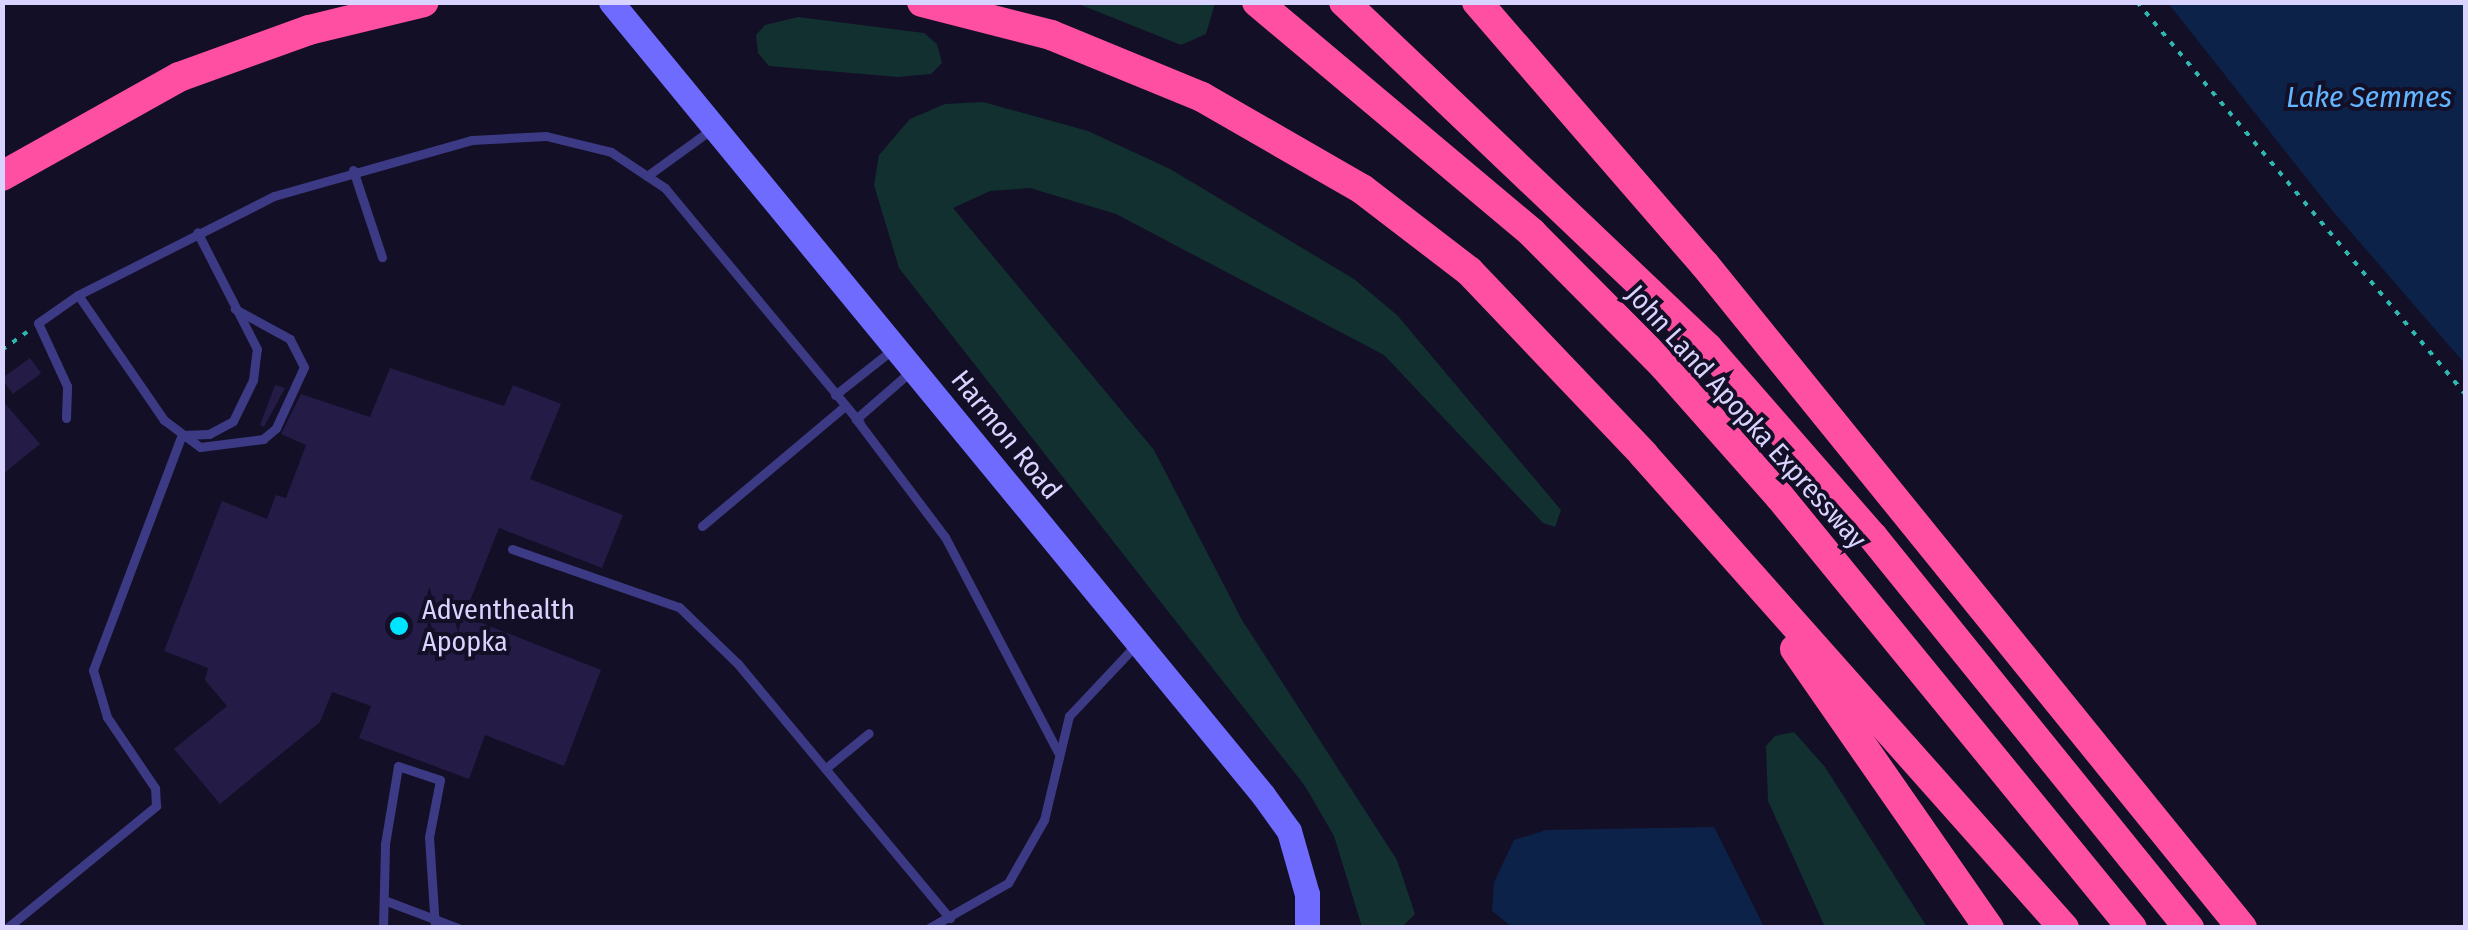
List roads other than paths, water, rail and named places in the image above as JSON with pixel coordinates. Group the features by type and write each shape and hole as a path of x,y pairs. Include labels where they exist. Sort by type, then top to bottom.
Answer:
{"highway":[{"path":"2,176 180,77 310,30 424,2"},
{"path":"922,2 1051,35 1147,72 1253,124 1362,190 1469,271 1520,321 2064,928"},
{"name":"John Land Apopka Expressway","path":"1257,2 1532,233 1664,366 1780,497 2132,928"},
{"name":"John Land Apopka Expressway","path":"1344,2 1708,348 1872,537 2189,928"},
{"path":"1477,2 1704,265 2242,928"},
{"path":"1728,552 1989,928"}],"street":[{"name":"Harmon Road","path":"611,2 1289,831 1307,894 1307,928"}],"lane":[{"path":"647,176 714,128"},
{"path":"66,418 66,386 38,323 78,296 197,232 353,170 472,140 546,136 611,152 665,188 858,421 945,537 1058,752"},
{"path":"353,170 382,257"},
{"path":"182,435 222,429 242,407 257,348 197,232"},
{"path":"78,296 182,435 200,446 263,439 276,428 304,368 290,339 235,308"},
{"path":"835,395 895,348"},
{"path":"858,421 913,369"},
{"path":"702,526 845,406"},
{"path":"7,928 156,806 155,788 96,694 94,670 182,435"},
{"path":"512,549 679,607 738,664 950,918"},
{"path":"929,928 1008,884 1032,850 1069,716 1138,643"},
{"path":"826,768 869,733"},
{"path":"382,928 385,844 398,766 440,780 428,837 436,923"},
{"path":"384,900 436,923 458,928"}],"water":[{"name":"Lake Semmes","path":"2168,3 2465,3 2465,364 2331,209"},
{"path":"1714,827 1764,927 1512,927 1492,911 1494,882 1514,840 1546,830"}],"place":[{"name":"Adventhealth Apopka","path":"399,626"}]}
